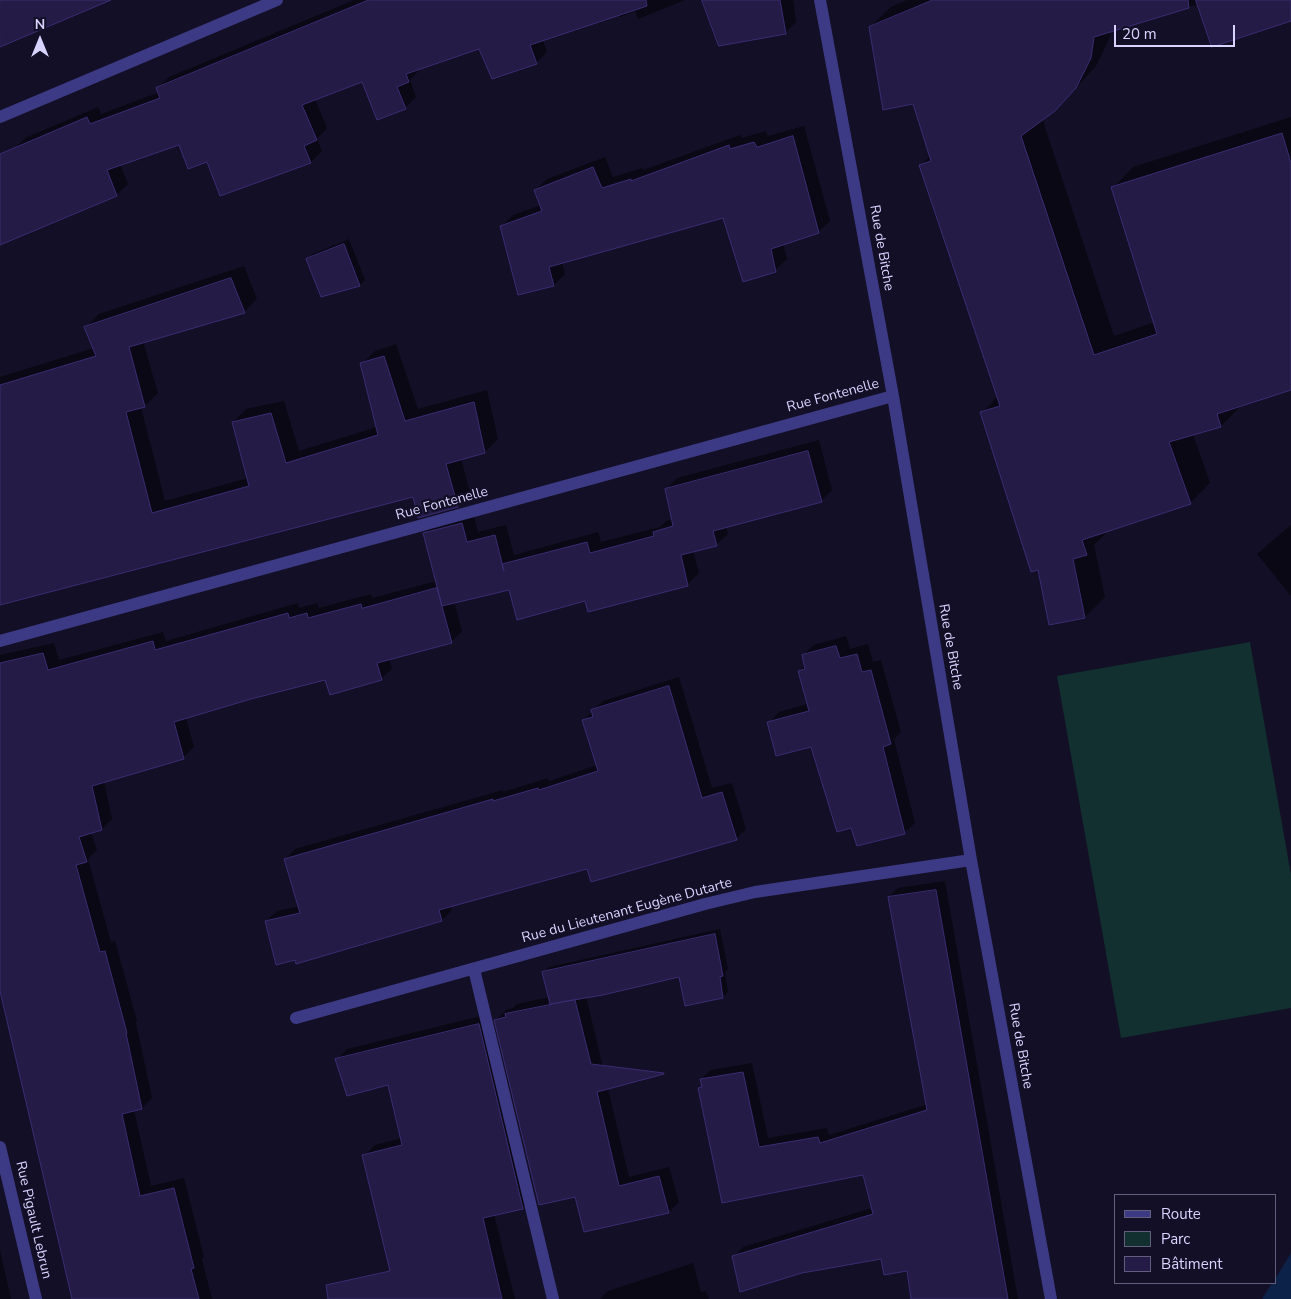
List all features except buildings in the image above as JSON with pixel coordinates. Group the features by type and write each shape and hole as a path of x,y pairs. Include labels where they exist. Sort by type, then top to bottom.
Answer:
{"street":[{"path":"0,117 278,0"},
{"name":"Rue de Bitche","path":"820,0 893,396 971,860 1051,1299"},
{"name":"Rue Fontenelle","path":"0,641 893,396"},
{"name":"Rue du Lieutenant Eugène Dutarte","path":"296,1018 705,904 755,892 971,860"},
{"path":"474,969 553,1299"},
{"name":"Rue Pigault Lebrun","path":"0,1148 36,1299"}],"green space":[{"path":"1250,642 1291,875 1291,1008 1121,1038 1057,676"}],"water":[{"path":"1291,1253 1291,1299 1262,1299 1271,1284 1276,1284 1276,1277"}]}
